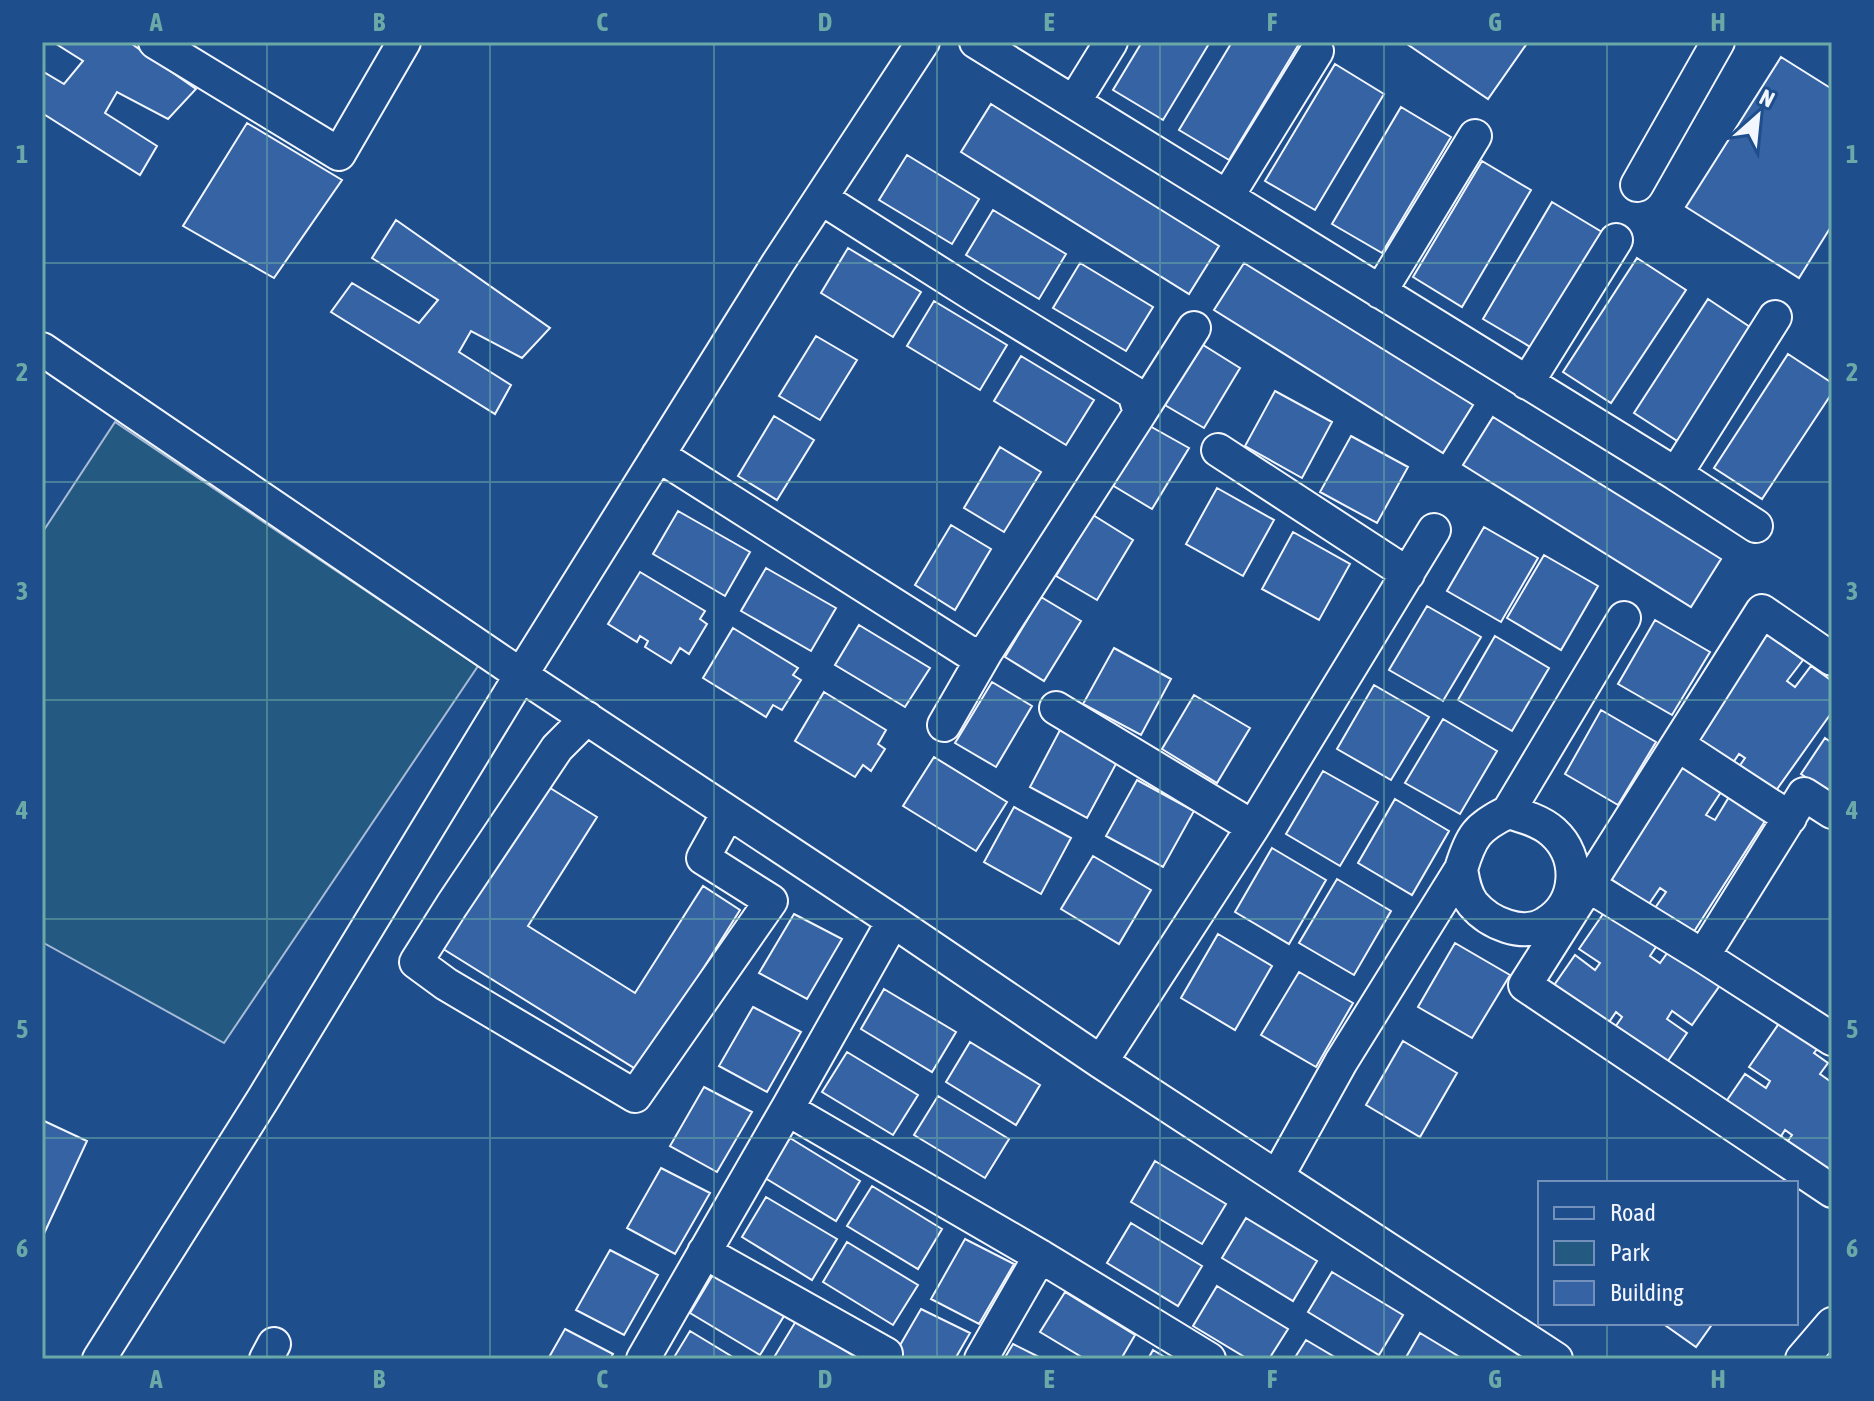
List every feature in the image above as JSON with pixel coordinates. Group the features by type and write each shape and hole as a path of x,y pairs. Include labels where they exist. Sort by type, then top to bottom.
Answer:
{"street":[{"path":"155,42 339,154 401,43"},
{"path":"109,1356 521,675 778,263 923,42"},
{"path":"976,42 1756,526"},
{"path":"1074,102 1111,42"},
{"path":"1637,185 1718,42"},
{"path":"1227,197 1317,51"},
{"path":"1380,292 1475,136"},
{"path":"821,198 1134,393 1140,413"},
{"path":"1527,383 1616,240"},
{"path":"1676,474 1775,317"},
{"path":"944,725 986,652 1194,328"},
{"path":"42,349 521,675 1101,1062 1556,1359"},
{"path":"1218,450 1408,574"},
{"path":"658,455 970,653 986,652"},
{"path":"1101,1062 1253,827 1434,530"},
{"path":"1832,659 1762,611 1525,985 1832,1191"},
{"path":"1277,1177 1341,1062 1461,869 1478,830 1508,812 1624,618"},
{"path":"1056,708 1253,827"},
{"path":"587,718 557,748 416,962 446,984 635,1096 771,901 703,858 728,813"},
{"path":"1678,745 1790,818"},
{"path":"1703,956 1804,794 1832,812"},
{"path":"1461,869 1472,903 1503,926 1523,929 1545,924 1560,910 1572,893 1574,875 1568,852 1555,833 1543,824 1508,812"},
{"path":"1589,886 1832,1039"},
{"path":"643,1359 893,921"},
{"path":"787,1109 1040,1256 1209,1359"},
{"path":"704,1252 886,1354"},
{"path":"981,1359 1040,1256"},
{"path":"1802,1359 1832,1325"}],"green space":[{"path":"115,422 478,666 224,1043 42,942 42,533"}],"building":[{"path":"53,42 129,42 196,89 168,119 117,92 105,113 157,146 140,175 42,113 42,71 64,84 83,61"},
{"path":"1142,42 1210,42 1163,120 1113,90"},
{"path":"1232,42 1299,44 1229,160 1179,130"},
{"path":"1404,42 1528,42 1488,99"},
{"path":"1781,57 1832,89 1832,225 1799,278 1686,207"},
{"path":"1335,64 1384,94 1315,210 1265,181"},
{"path":"991,104 1219,246 1189,294 961,152"},
{"path":"1401,107 1451,137 1382,253 1332,224"},
{"path":"247,123 342,180 274,278 183,226"},
{"path":"907,155 979,199 952,244 879,200"},
{"path":"1482,161 1531,190 1462,307 1413,277"},
{"path":"1552,202 1602,232 1532,348 1483,319"},
{"path":"993,210 1066,254 1039,299 966,255"},
{"path":"396,220 550,328 522,358 471,331 459,352 511,385 495,414 331,312 352,283 419,323 438,300 372,258"},
{"path":"848,248 921,292 893,337 821,293"},
{"path":"1637,258 1686,290 1611,403 1563,372"},
{"path":"1080,263 1153,307 1126,351 1053,308"},
{"path":"1244,263 1473,405 1443,453 1214,310"},
{"path":"1708,299 1756,331 1682,444 1634,413"},
{"path":"934,301 1007,345 980,390 907,346"},
{"path":"816,336 857,360 820,420 779,396"},
{"path":"1200,343 1240,368 1204,428 1163,404"},
{"path":"1788,354 1832,383 1832,393 1762,499 1714,468"},
{"path":"1021,356 1094,400 1066,445 994,401"},
{"path":"1275,391 1332,422 1302,478 1245,446"},
{"path":"774,416 814,440 777,500 738,476"},
{"path":"1493,417 1721,559 1691,607 1463,465"},
{"path":"1148,425 1189,448 1152,509 1112,485"},
{"path":"1351,436 1408,467 1377,523 1320,492"},
{"path":"1000,447 1041,472 1004,532 964,508"},
{"path":"1217,488 1274,520 1243,576 1186,544"},
{"path":"678,511 750,552 725,596 653,554"},
{"path":"1093,515 1133,540 1097,600 1056,576"},
{"path":"951,525 991,549 955,610 915,585"},
{"path":"1484,527 1538,558 1501,622 1447,591"},
{"path":"1293,532 1350,564 1319,620 1262,589"},
{"path":"1544,555 1598,586 1561,650 1507,618"},
{"path":"766,568 836,608 811,651 741,611"},
{"path":"640,572 705,611 700,619 707,624 689,654 680,648 671,663 645,647 648,641 640,636 637,642 608,624"},
{"path":"1041,597 1081,621 1044,681 1005,657"},
{"path":"1427,606 1481,637 1443,701 1389,670"},
{"path":"1655,620 1710,652 1672,715 1618,684"},
{"path":"859,625 930,668 905,707 835,665"},
{"path":"733,628 798,668 793,675 801,680 782,710 773,705 766,717 703,678"},
{"path":"1764,632 1803,660 1787,681 1795,687 1811,666 1832,681 1832,712 1770,799 1734,774 1745,758 1739,754 1728,770 1687,741"},
{"path":"1495,636 1549,668 1512,731 1458,700"},
{"path":"1114,648 1171,679 1141,735 1083,704"},
{"path":"992,682 1032,706 996,767 955,743"},
{"path":"1374,685 1429,717 1391,780 1337,749"},
{"path":"824,692 886,730 878,744 885,749 871,771 863,765 855,777 795,741"},
{"path":"1194,695 1250,728 1217,783 1162,749"},
{"path":"1601,710 1656,742 1618,805 1565,774"},
{"path":"1443,719 1497,751 1460,814 1405,783"},
{"path":"1060,730 1117,762 1087,818 1030,787"},
{"path":"1825,738 1832,743 1832,795 1801,774"},
{"path":"934,757 1007,802 976,851 903,806"},
{"path":"1682,766 1721,792 1706,815 1715,820 1729,797 1765,821 1693,933 1655,908 1666,892 1660,888 1649,904 1608,877 1633,844"},
{"path":"1323,771 1378,802 1340,866 1286,834"},
{"path":"1137,780 1194,811 1163,867 1106,836"},
{"path":"542,783 597,817 528,926 635,993 703,886 740,910 639,1071 440,947"},
{"path":"1395,799 1449,831 1412,895 1358,863"},
{"path":"1014,807 1071,838 1041,894 984,862"},
{"path":"1272,848 1326,880 1289,944 1235,912"},
{"path":"1093,856 1151,890 1119,944 1061,909"},
{"path":"1337,879 1391,911 1354,975 1299,943"},
{"path":"1610,904 1658,944 1650,956 1660,963 1668,952 1723,981 1692,1025 1672,1011 1667,1019 1687,1033 1663,1068 1611,1033 1622,1017 1616,1012 1605,1028 1550,991 1575,955 1595,970 1600,963 1579,949"},
{"path":"794,914 842,939 807,999 759,973"},
{"path":"1218,934 1272,966 1235,1030 1181,998"},
{"path":"1455,943 1510,975 1472,1038 1418,1007"},
{"path":"1299,972 1353,1003 1316,1067 1261,1035"},
{"path":"884,989 956,1032 932,1072 861,1029"},
{"path":"753,1007 801,1032 767,1092 719,1066"},
{"path":"1780,1022 1818,1048 1814,1053 1828,1063 1820,1074 1830,1081 1832,1078 1832,1186 1781,1151 1792,1135 1785,1130 1775,1146 1721,1109 1745,1074 1766,1088 1770,1081 1749,1067"},
{"path":"1403,1041 1457,1073 1420,1137 1366,1105"},
{"path":"970,1042 1040,1085 1016,1125 946,1082"},
{"path":"847,1052 918,1095 893,1135 822,1092"},
{"path":"704,1087 752,1112 717,1172 670,1146"},
{"path":"938,1096 1009,1139 985,1178 914,1135"},
{"path":"42,1120 87,1141 42,1238"},
{"path":"790,1138 860,1181 836,1221 765,1178"},
{"path":"1155,1161 1226,1204 1202,1244 1131,1202"},
{"path":"661,1168 710,1193 675,1254 627,1228"},
{"path":"872,1186 942,1229 918,1269 847,1226"},
{"path":"766,1197 837,1239 812,1280 742,1237"},
{"path":"1246,1218 1317,1261 1293,1301 1222,1258"},
{"path":"1131,1223 1202,1266 1178,1306 1107,1263"},
{"path":"965,1239 1014,1264 979,1324 931,1299"},
{"path":"847,1242 918,1285 893,1325 823,1282"},
{"path":"610,1250 658,1275 624,1335 576,1310"},
{"path":"1332,1272 1403,1315 1379,1355 1308,1312"},
{"path":"714,1273 784,1316 760,1355 690,1313"},
{"path":"1217,1286 1288,1329 1269,1359 1248,1359 1193,1326"},
{"path":"1065,1292 1135,1335 1121,1359 1085,1359 1040,1332"},
{"path":"921,1309 970,1333 955,1359 892,1359"},
{"path":"796,1321 859,1359 773,1359"},
{"path":"1665,1325 1712,1325 1696,1347"},
{"path":"565,1329 613,1354 610,1359 548,1359"},
{"path":"690,1331 736,1359 673,1359"},
{"path":"1420,1333 1463,1359 1405,1359"},
{"path":"1306,1340 1338,1359 1294,1359"},
{"path":"1013,1344 1043,1359 1004,1359"},
{"path":"1153,1350 1168,1359 1148,1359"}]}
